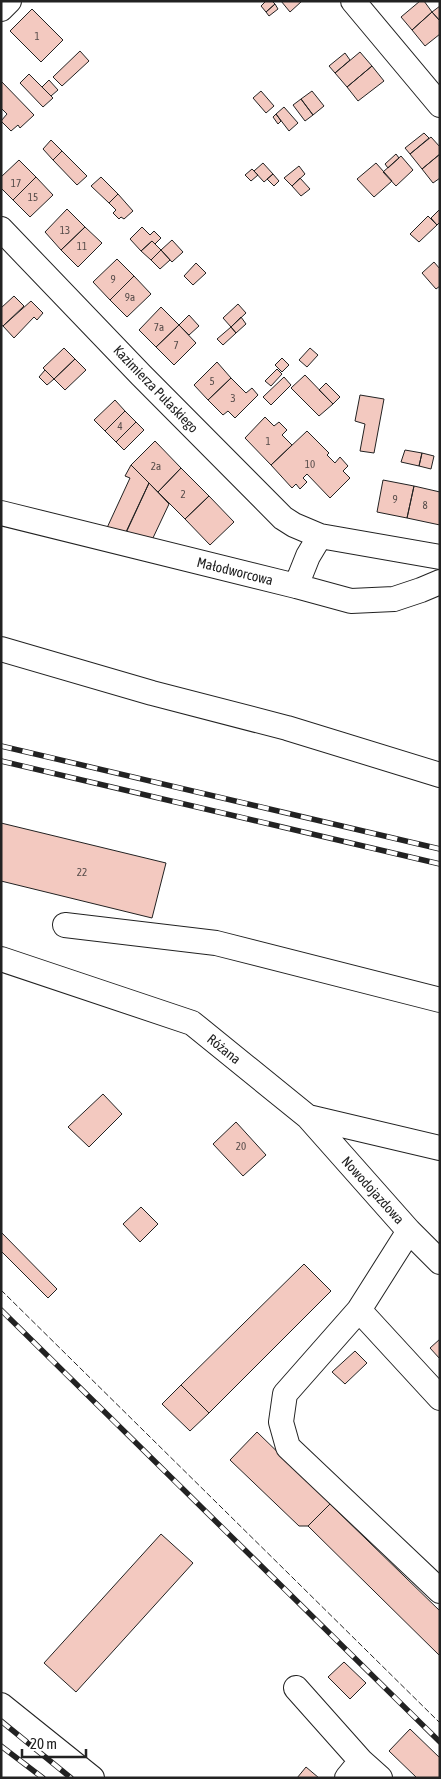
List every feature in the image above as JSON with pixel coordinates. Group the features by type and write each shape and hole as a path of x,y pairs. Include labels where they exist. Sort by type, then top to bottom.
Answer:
{"street":[{"path":"1,9 9,1"},
{"path":"353,1 440,104"},
{"name":"Kazimierza Pułaskiego","path":"1,229 141,375 283,518 300,528 320,536"},
{"name":"Małodworcowa","path":"1,514 296,586 351,602 394,599 440,582"},
{"path":"296,586 308,556 320,536 417,552 440,558"},
{"path":"1,649 152,693 287,728 440,775"},
{"path":"65,925 216,943 440,1000"},
{"name":"Różana","path":"1,959 192,1023 308,1117 440,1148"},
{"name":"Nowodojazdowa","path":"308,1117 440,1262"},
{"path":"410,1231 359,1310 284,1394 281,1422 288,1447 440,1591"},
{"path":"359,1310 440,1398"},
{"path":"296,1688 354,1769 380,1778"},
{"path":"2,1709 92,1778"}],"building":[{"path":"266,1 272,1 275,4 266,12 261,6"},
{"path":"281,1 302,1 290,12"},
{"path":"420,1 424,1 432,12 412,30 401,17"},
{"path":"275,4 278,9 269,16 266,12"},
{"path":"440,6 440,21 432,12"},
{"path":"32,9 63,40 41,62 10,31"},
{"path":"432,12 440,21 440,34 425,46 412,30"},
{"path":"80,51 89,61 62,86 53,77"},
{"path":"360,52 372,66 347,87 335,73"},
{"path":"345,53 350,60 335,73 329,66"},
{"path":"372,66 384,81 358,101 347,87"},
{"path":"29,74 53,98 43,107 20,83"},
{"path":"49,80 58,90 51,96 42,87"},
{"path":"1,81 34,115 20,128 18,125 11,131 1,121 7,114 1,108"},
{"path":"261,91 274,106 266,113 253,98"},
{"path":"312,91 324,106 313,115 301,99"},
{"path":"301,99 313,115 305,121 293,105"},
{"path":"284,107 298,123 289,131 276,114"},
{"path":"276,114 281,121 278,124 273,117"},
{"path":"424,133 429,138 410,154 405,148"},
{"path":"431,137 440,147 440,154 422,169 410,154"},
{"path":"51,140 62,151 53,160 43,149"},
{"path":"62,151 87,176 77,185 53,160"},
{"path":"396,154 399,158 388,168 385,164"},
{"path":"440,154 440,178 433,183 422,169"},
{"path":"401,156 413,170 396,186 383,172"},
{"path":"19,160 36,177 13,200 1,188 1,177"},
{"path":"263,163 273,174 264,182 254,171"},
{"path":"376,163 392,181 374,197 357,179"},
{"path":"299,166 305,174 292,186 284,178"},
{"path":"252,169 258,175 251,181 245,175"},
{"path":"273,174 279,181 274,186 267,179"},
{"path":"36,177 53,195 30,217 13,200"},
{"path":"101,177 118,194 109,203 91,186"},
{"path":"300,178 310,189 301,196 292,186"},
{"path":"118,194 133,211 124,219 121,217 119,219 113,213 116,210 109,203"},
{"path":"67,209 85,227 61,250 45,232"},
{"path":"440,209 440,222 437,225 431,218"},
{"path":"428,216 437,225 419,242 410,234"},
{"path":"85,227 102,243 78,267 61,250"},
{"path":"142,227 150,235 154,231 161,238 155,244 152,241 141,251 130,239"},
{"path":"172,240 183,252 172,262 161,250"},
{"path":"152,241 161,250 151,260 141,251"},
{"path":"161,250 170,260 160,269 151,260"},
{"path":"117,259 134,276 110,300 93,282"},
{"path":"434,262 440,269 440,286 436,289 422,273"},
{"path":"196,263 206,273 193,285 184,276"},
{"path":"134,276 151,294 127,317 110,300"},
{"path":"14,296 24,306 3,326 1,325 1,308"},
{"path":"31,301 43,313 37,320 34,317 14,338 3,326"},
{"path":"238,304 246,313 231,327 223,318"},
{"path":"161,307 179,325 156,347 139,330"},
{"path":"189,315 199,326 189,335 179,325"},
{"path":"241,317 246,324 236,333 231,327"},
{"path":"179,325 196,343 174,365 156,347"},
{"path":"231,327 236,333 223,345 217,339"},
{"path":"64,348 75,359 54,379 43,368"},
{"path":"310,348 318,355 307,367 299,360"},
{"path":"282,358 289,365 282,372 275,365"},
{"path":"75,359 86,370 65,390 54,379"},
{"path":"217,362 231,378 208,400 194,385"},
{"path":"277,369 282,374 271,386 265,381"},
{"path":"45,370 54,379 47,385 39,377"},
{"path":"305,375 333,404 319,416 291,388"},
{"path":"284,377 291,385 271,405 263,397"},
{"path":"231,378 246,393 252,388 258,395 235,418 228,411 223,415 208,400"},
{"path":"326,383 340,397 333,404 319,390"},
{"path":"360,395 384,399 374,453 360,451 365,424 355,421"},
{"path":"115,400 125,411 105,431 94,420"},
{"path":"125,411 136,422 116,442 105,431"},
{"path":"265,417 274,426 279,422 287,430 282,435 292,445 271,465 245,438"},
{"path":"136,422 144,430 124,450 116,442"},
{"path":"307,431 329,453 327,455 335,463 340,457 348,466 343,471 350,478 330,498 307,474 303,478 307,482 300,489 296,484 292,488 271,465"},
{"path":"155,441 181,468 158,492 131,465"},
{"path":"405,450 422,453 419,466 401,462"},
{"path":"422,453 434,456 431,469 419,466"},
{"path":"131,465 149,483 125,534 106,530 130,478 125,476"},
{"path":"181,468 209,496 185,519 158,492"},
{"path":"383,480 414,486 407,518 377,512"},
{"path":"149,483 169,504 152,540 126,533"},
{"path":"414,486 440,492 440,525 407,518"},
{"path":"209,496 234,522 210,545 185,519"},
{"path":"1,823 166,863 152,918 1,881"},
{"path":"103,1094 122,1114 89,1147 68,1127"},
{"path":"236,1122 266,1155 243,1176 213,1144"},
{"path":"141,1207 158,1224 140,1242 123,1224"},
{"path":"1,1232 57,1289 48,1298 1,1251"},
{"path":"304,1264 331,1291 209,1413 181,1385"},
{"path":"440,1339 440,1359 430,1348"},
{"path":"355,1351 367,1363 345,1384 332,1372"},
{"path":"181,1385 209,1413 190,1431 162,1404"},
{"path":"257,1432 330,1504 308,1526 299,1526 230,1460"},
{"path":"330,1504 440,1611 440,1656 308,1526"},
{"path":"161,1534 193,1563 76,1692 44,1663"},
{"path":"344,1662 366,1683 350,1699 328,1677"},
{"path":"410,1729 440,1758 440,1778 417,1778 389,1751"},
{"path":"306,1767 319,1778 297,1778"}],"railway":[{"path":"1,746 440,849"},
{"path":"1,761 440,864"},
{"path":"1,1310 440,1742"},
{"path":"1,1721 71,1778"},
{"path":"1,1746 43,1778"}],"fence":[{"path":"1,1290 440,1723"}]}
